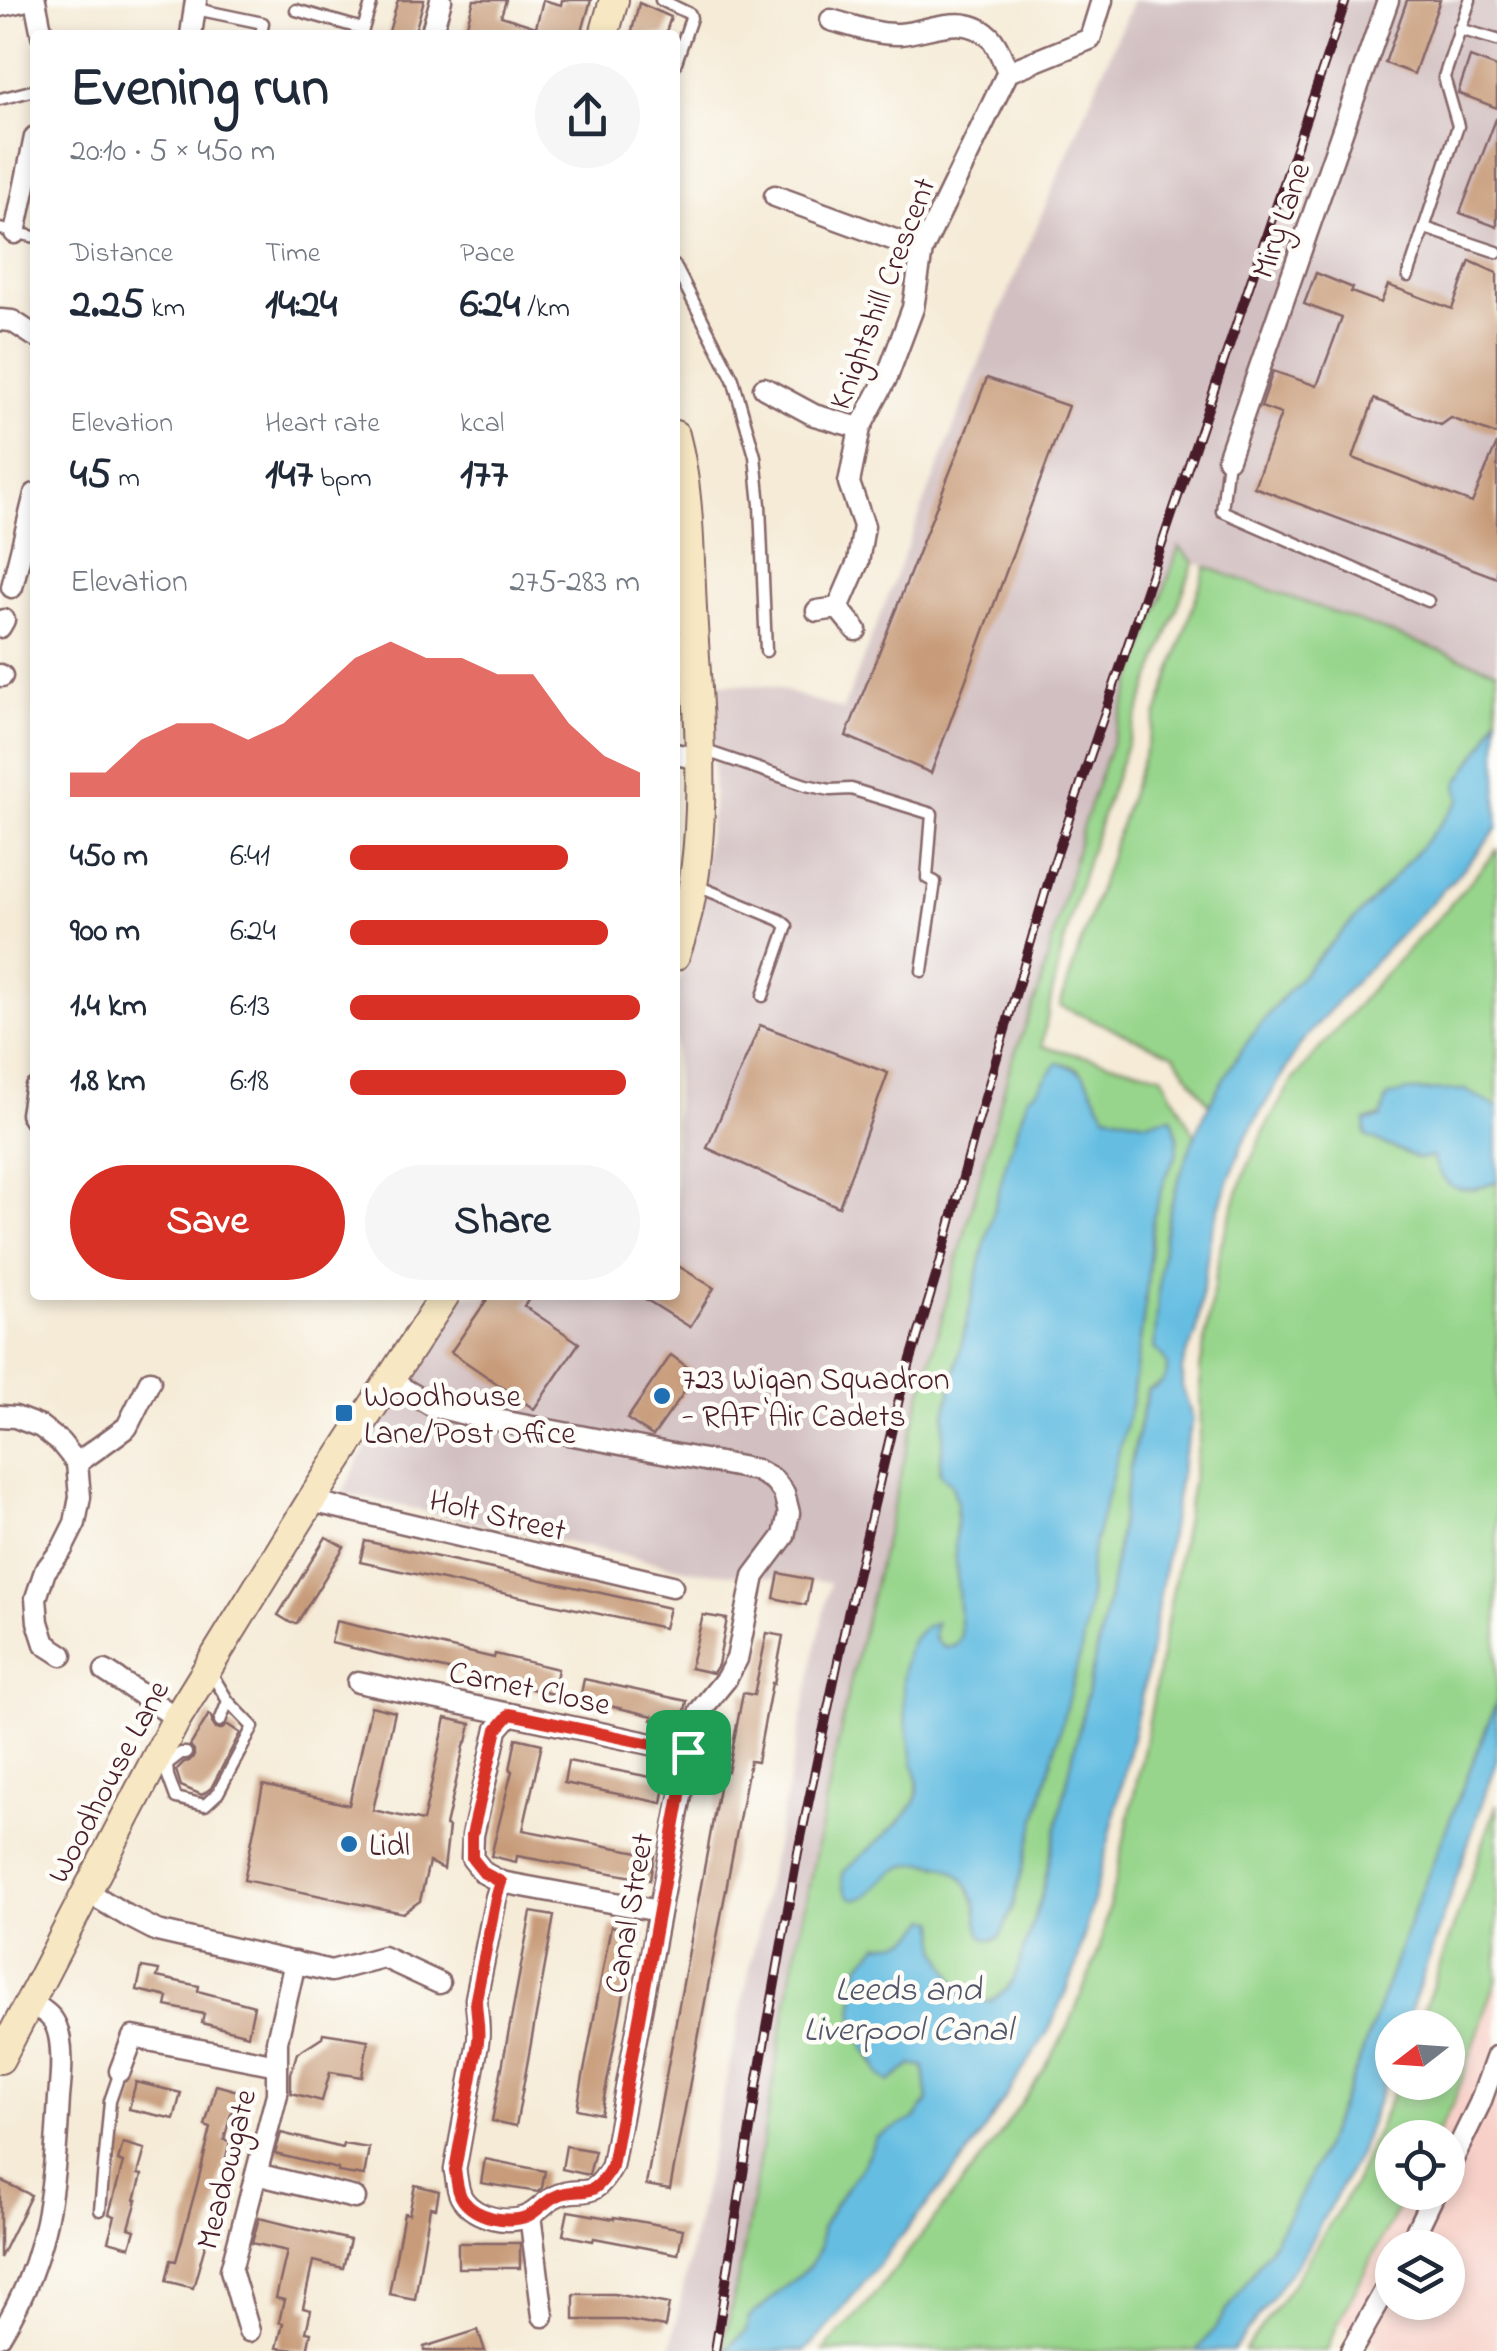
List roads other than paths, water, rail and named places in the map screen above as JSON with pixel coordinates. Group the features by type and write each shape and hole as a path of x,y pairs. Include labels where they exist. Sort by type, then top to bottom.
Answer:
{"main road":[{"path":"605,30 614,0"},
{"path":"680,461 686,492 692,754 698,823 692,888 680,926"},
{"name":"Woodhouse Lane","path":"0,2058 162,1761 177,1718 442,1300"}],"street":[{"path":"0,6 31,0 40,30"},
{"path":"433,30 442,0"},
{"path":"831,20 871,32 898,34 948,24 972,26 991,38 1008,72 1090,39 1102,0"},
{"name":"Miry Lane","path":"1228,459 1388,0"},
{"path":"192,30 196,4"},
{"name":"Knightshill Crescent","path":"856,630 828,610 858,562 864,526 849,482 860,428 887,377 913,308 922,250 1008,72"},
{"path":"17,233 30,164"},
{"path":"775,196 922,250"},
{"path":"0,320 12,321 30,333"},
{"path":"764,388 814,415 860,428"},
{"path":"12,587 10,549 30,505"},
{"name":"Canal Street","path":"388,1380 433,1406 465,1414 756,1470 774,1480 784,1493 789,1512 784,1536 754,1576 737,1659 700,1711 688,1752 612,2166 603,2183 585,2193 555,2196 530,2215"},
{"path":"77,1463 128,1427 150,1381"},
{"path":"0,1416 41,1427 77,1463 80,1496 75,1522 45,1571 36,1598 46,1652"},
{"name":"Holt Street","path":"311,1501 672,1586"},
{"path":"105,1671 177,1718"},
{"name":"Carnet Close","path":"358,1682 688,1752"},
{"path":"510,1714 497,1729 472,1835 472,1858 484,1873 501,1882 660,1910"},
{"path":"501,1882 476,1999 480,2026 455,2170 463,2200 478,2213 514,2220 530,2215 543,2316"},
{"path":"88,1892 157,1931 330,1972 384,1957 439,1983"},
{"name":"Meadowgate","path":"249,2330 231,2270 277,2094 276,2041 295,1962"},
{"path":"1,2332 22,2298 36,2262 53,2192 60,2034 48,2014 30,2003"},
{"path":"120,2071 133,2037 277,2065"},
{"path":"1465,2133 1497,2056"},
{"path":"256,2174 355,2198"},
{"path":"1352,2351 1375,2309"}],"lane":[{"path":"661,0 690,14 680,50"},
{"path":"1408,276 1458,126 1444,78 1470,0"},
{"path":"363,30 372,1"},
{"path":"196,4 264,23 262,30"},
{"path":"296,10 356,30"},
{"path":"1459,29 1497,40"},
{"path":"0,99 30,91"},
{"path":"1425,228 1497,252"},
{"path":"680,276 733,378 755,456 766,651"},
{"path":"1228,459 1222,511 1428,601"},
{"path":"692,754 806,786 851,789 932,814 927,878 936,882 922,971"},
{"path":"692,888 707,890 787,926 763,996"},
{"path":"186,1753 162,1761 176,1798 204,1805 218,1793 253,1726 228,1701 208,1668"},
{"path":"220,1721 228,1701"},
{"path":"100,2210 110,2101 120,2071"}],"water":[{"name":"Leeds and Liverpool Canal","path":"1497,716 1497,829 1301,1043 1243,1142 1225,1190 1211,1232 1196,1335 1182,1369 1182,1386 1193,1420 1183,1457 1147,1671 1075,1970 1049,2030 970,2152 820,2336 804,2351 725,2351 746,2331 749,2318 810,2266 820,2248 821,2229 862,2167 876,2138 915,2118 928,2102 924,2066 912,2065 889,2082 879,2074 874,2059 864,2048 853,2013 859,1966 878,1945 907,1940 928,1919 937,1921 938,1948 960,1991 990,2002 1015,1977 1041,1898 1109,1596 1130,1468 1148,1390 1161,1383 1167,1372 1165,1360 1154,1349 1160,1273 1168,1216 1187,1157 1216,1092 1267,1016 1460,800 1457,784"},
{"path":"1057,1063 1083,1075 1106,1114 1146,1122 1172,1117 1177,1153 1153,1218 1131,1405 1090,1561 1089,1603 1081,1651 1012,1909 1000,1937 989,1940 979,1931 971,1891 960,1876 945,1867 918,1863 905,1867 860,1898 846,1892 842,1877 916,1800 917,1781 903,1683 910,1645 921,1631 937,1622 934,1639 944,1647 955,1645 961,1637 955,1544 957,1503 952,1485 940,1473 945,1415 1006,1163 1028,1096"},
{"path":"1465,1090 1497,1107 1497,1182 1457,1188 1444,1179 1432,1157 1419,1159 1366,1136 1365,1121 1381,1118 1387,1097 1408,1091"},
{"path":"1497,1701 1497,1759 1411,2010 1378,2010"},
{"path":"1375,2017 1375,2100 1378,2100 1358,2156 1304,2253 1240,2342 1232,2351 1196,2351 1267,2252 1301,2195"}],"railway":[{"path":"715,2351 798,1852 899,1399 1054,863 1346,0"}],"place":[{"name":"723 Wigan Squadron - RAF Air Cadets","path":"662,1396"},
{"name":"Woodhouse Lane/Post Office","path":"344,1413"},
{"name":"Lidl","path":"349,1844"}]}
